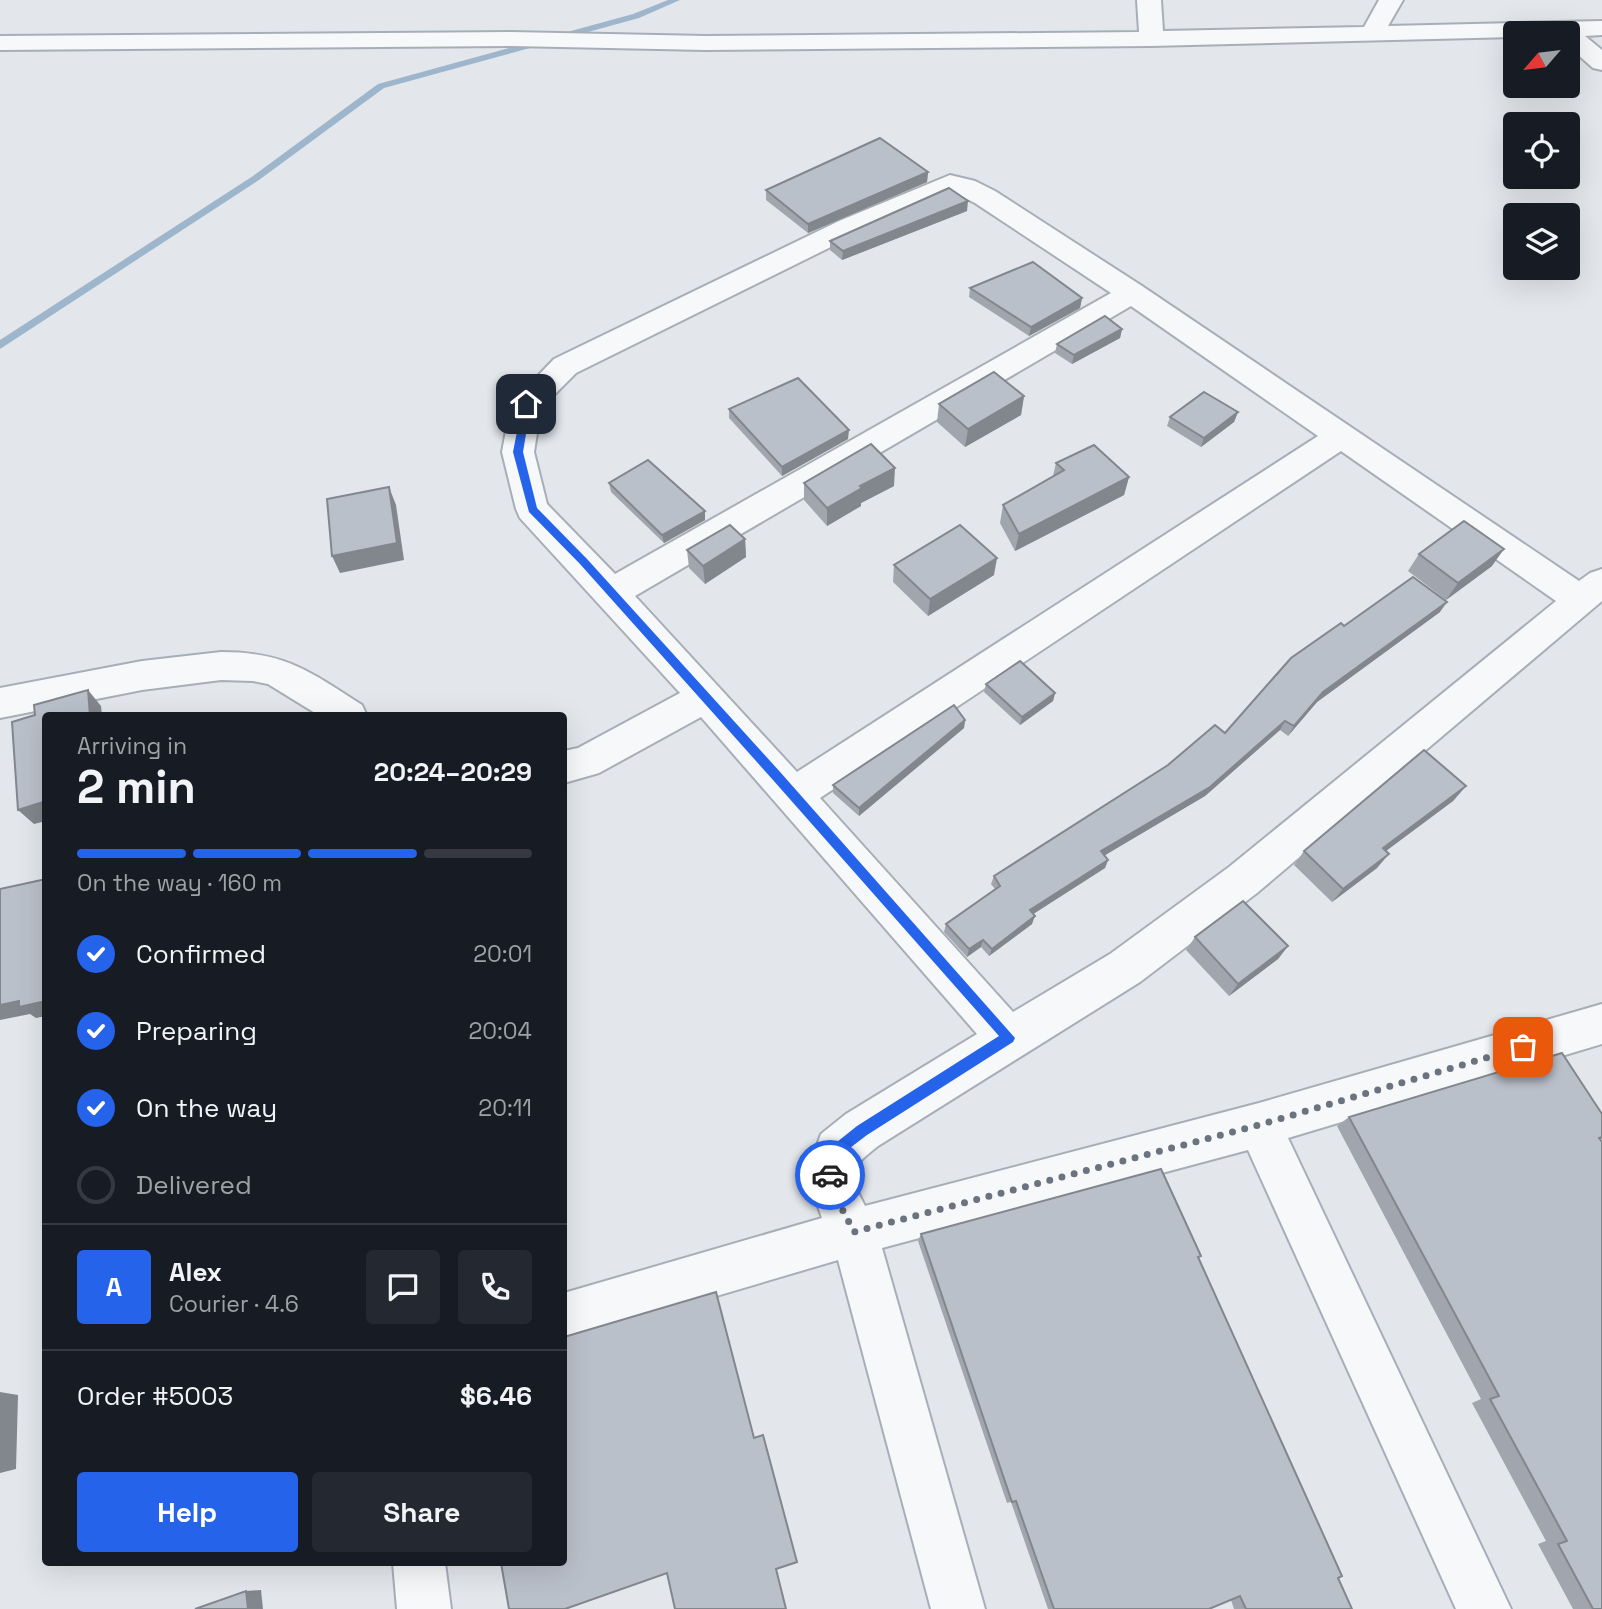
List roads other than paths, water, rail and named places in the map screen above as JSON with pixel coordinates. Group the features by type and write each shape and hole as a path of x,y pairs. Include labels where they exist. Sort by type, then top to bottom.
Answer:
{"street":[{"path":"1149,0 1151,39"},
{"path":"1372,34 1391,0"},
{"path":"1580,30 1602,28"},
{"path":"0,43 511,39 620,43 1151,39 1503,33"},
{"path":"1580,44 1602,63"},
{"path":"958,1609 854,1232 837,1199 830,1174 836,1150 862,1130 1008,1038 1125,968 1243,880 1590,590 1342,436 985,197 966,187 950,183 849,227 565,366 526,404 518,452 532,509 793,795 1008,1038"},
{"path":"611,593 1132,293"},
{"path":"793,795 1342,436"},
{"path":"0,703 189,669 231,666 274,670 342,712"},
{"path":"567,766 586,762 705,698"},
{"path":"567,1316 854,1232 1259,1125 1602,1024"},
{"path":"1259,1125 1484,1609"},
{"path":"419,1566 424,1609"}],"waterway":[{"path":"0,345 256,178 381,86 636,16 676,0"}]}
